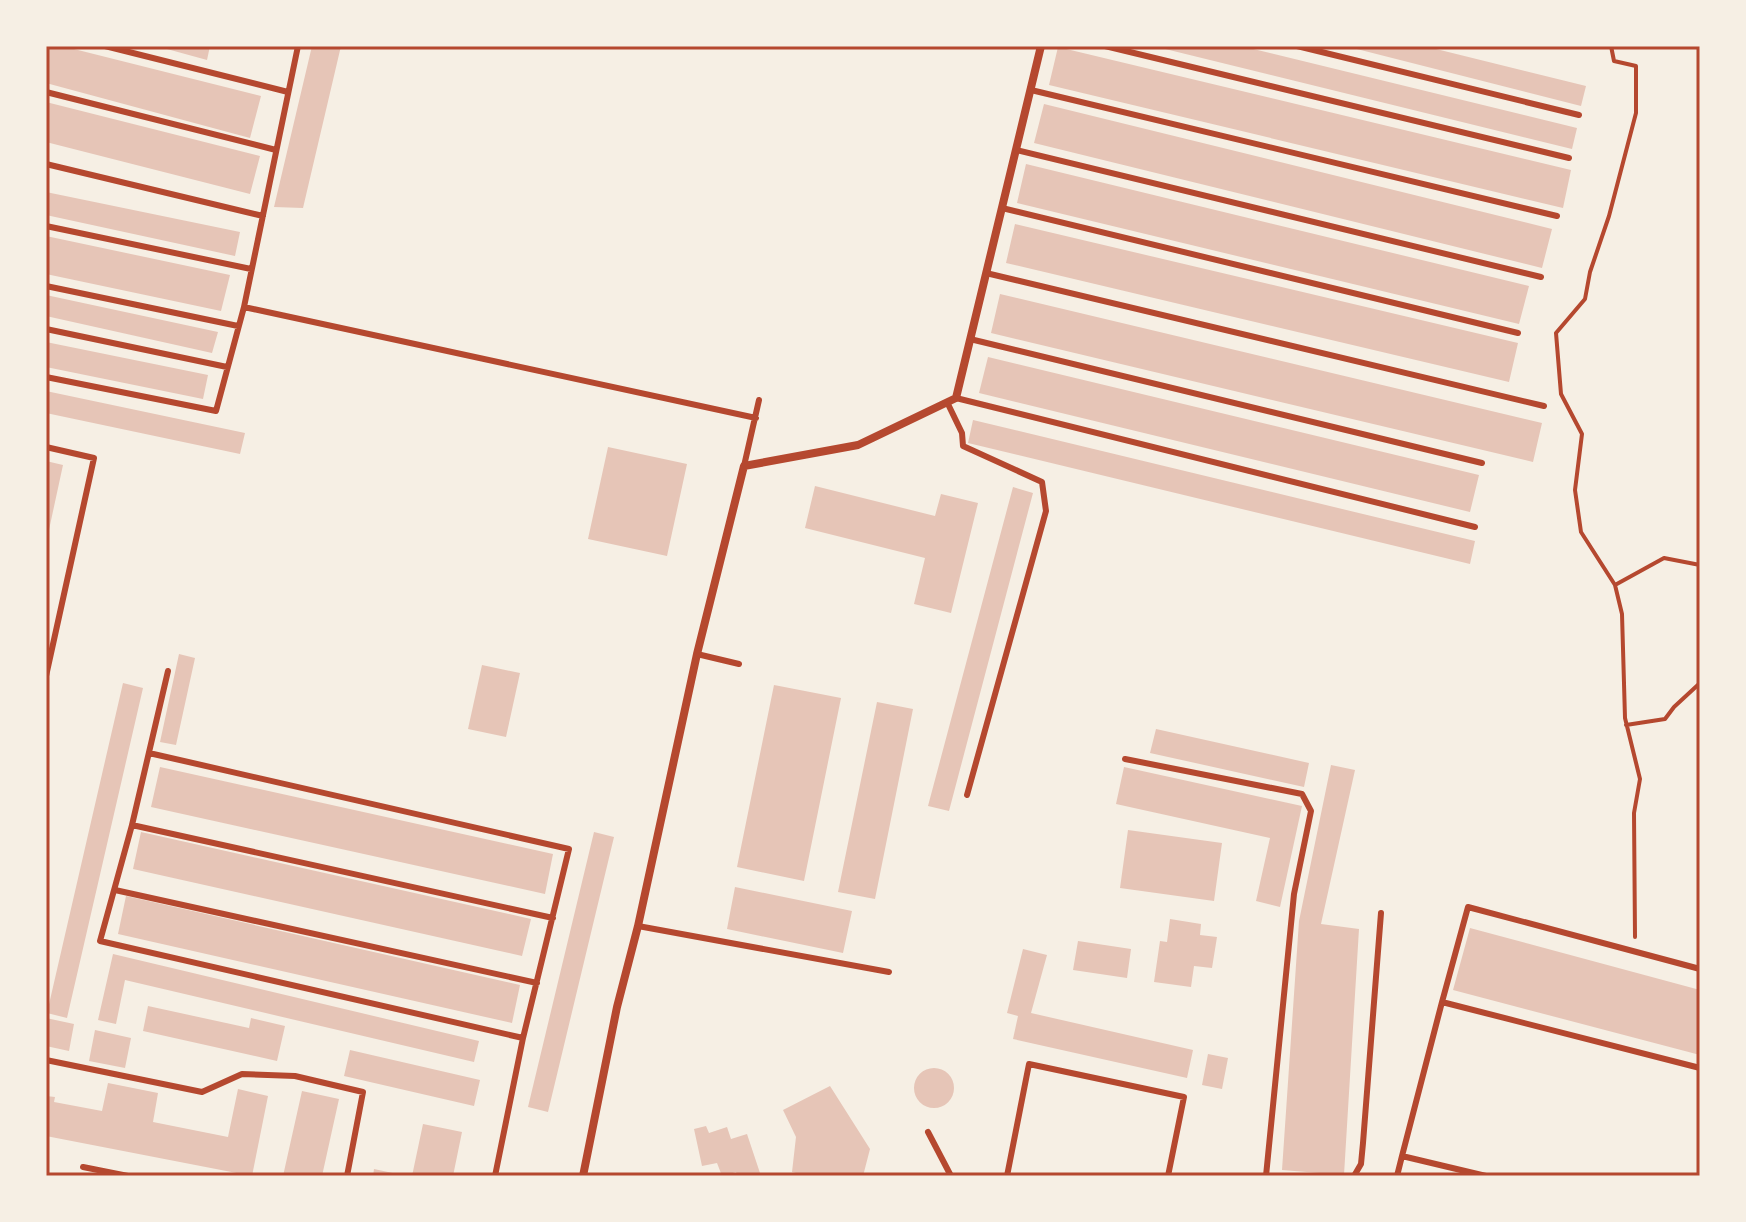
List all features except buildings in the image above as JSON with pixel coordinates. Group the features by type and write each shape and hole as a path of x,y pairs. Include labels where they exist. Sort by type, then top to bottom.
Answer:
{"street":[{"path":"583,1176 617,1007 638,926 697,654 744,466 858,445 952,400 970,339 1041,46"}],"lane":[{"path":"105,46 288,92"},
{"path":"46,377 216,411 244,307 298,46"},
{"path":"1105,46 1569,158"},
{"path":"1297,46 1579,115"},
{"path":"1031,90 1557,216"},
{"path":"46,92 276,150"},
{"path":"1016,150 1541,277"},
{"path":"46,164 263,216"},
{"path":"1002,208 1518,333"},
{"path":"46,226 251,269"},
{"path":"986,273 1544,406"},
{"path":"46,286 238,326"},
{"path":"244,307 756,418"},
{"path":"46,329 227,367"},
{"path":"970,339 1482,463"},
{"path":"744,466 759,400"},
{"path":"952,400 1475,527"},
{"path":"952,400 963,446 1042,482 1046,511 967,795"},
{"path":"46,447 94,458 46,676"},
{"path":"697,654 739,664"},
{"path":"168,671 132,825 100,941 523,1038"},
{"path":"149,753 569,849 523,1038 495,1176"},
{"path":"1125,759 1302,794 1311,811 1294,894 1266,1176"},
{"path":"132,825 553,918"},
{"path":"115,890 537,983"},
{"path":"1397,1176 1468,907 1700,969"},
{"path":"1354,1176 1361,1164 1381,913"},
{"path":"638,926 889,972"},
{"path":"1442,1002 1700,1068"},
{"path":"46,1060 202,1092 242,1074 295,1076 363,1092 347,1176"},
{"path":"1007,1176 1029,1064 1184,1097 1171,1176"},
{"path":"928,1132 951,1176"},
{"path":"1402,1156 1486,1176"},
{"path":"83,1167 128,1176"}],"path":[{"path":"1611,46 1614,61 1636,66 1636,113 1585,299 1556,333 1561,394 1582,434 1575,490 1581,532 1615,585 1622,614 1626,725 1640,779 1634,813 1635,952"},
{"path":"1615,585 1664,558 1700,565"},
{"path":"1626,725 1665,719 1700,683"}]}
